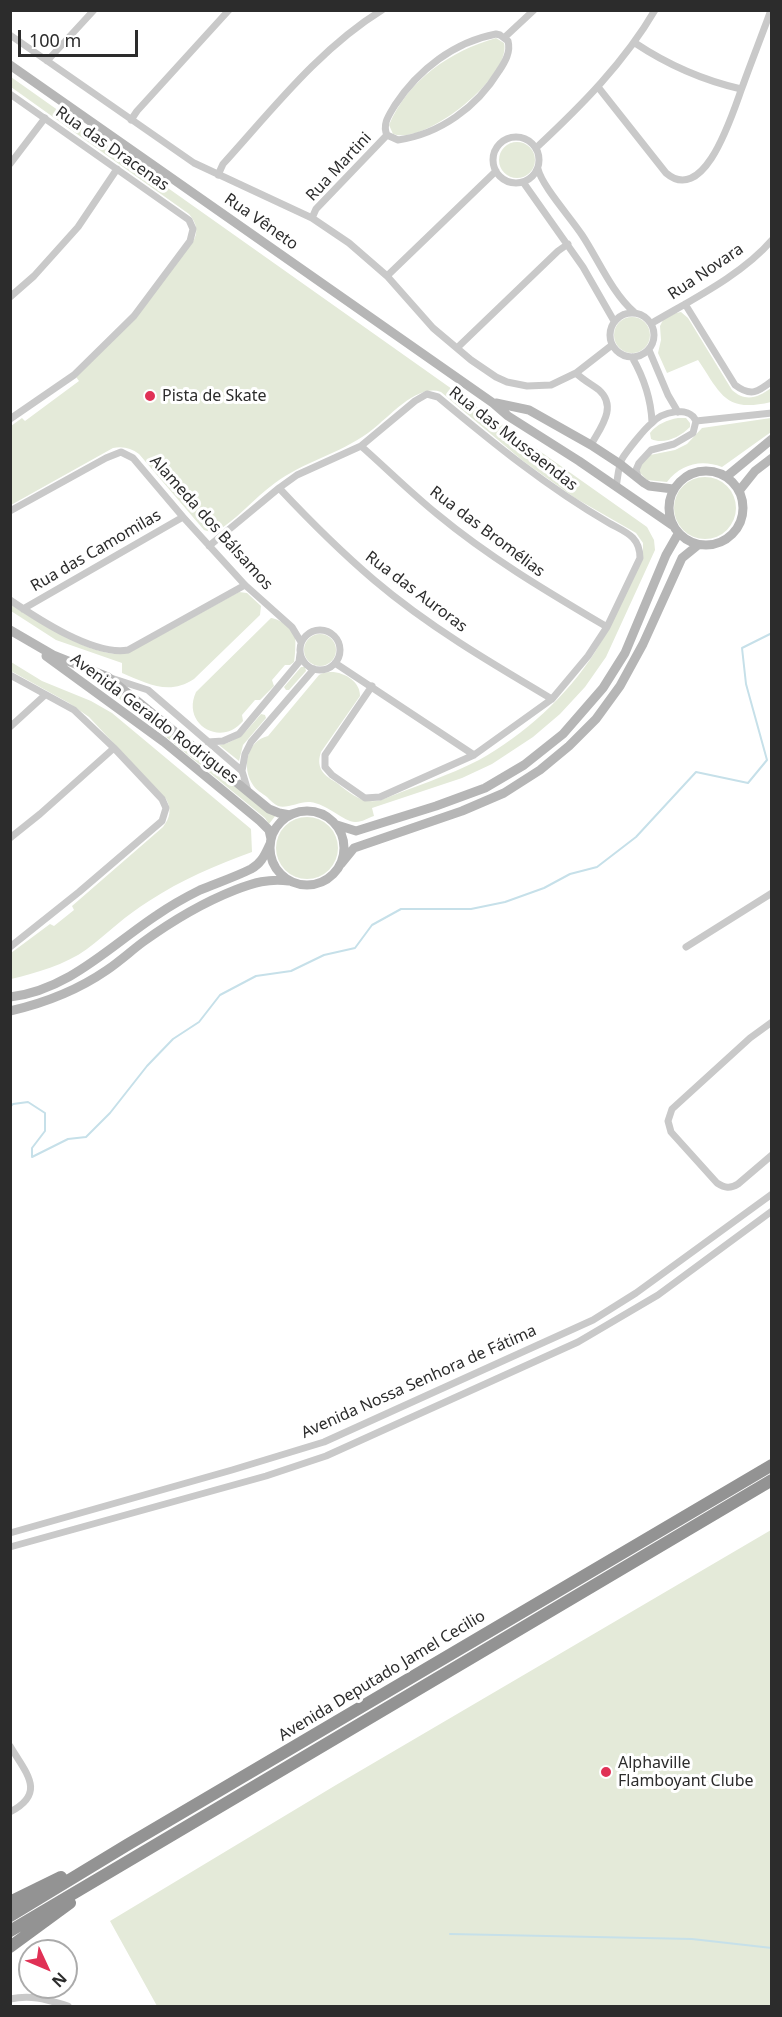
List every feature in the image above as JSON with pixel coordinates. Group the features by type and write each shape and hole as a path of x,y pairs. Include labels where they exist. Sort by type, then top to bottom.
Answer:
{"highway":[{"name":"Avenida Deputado Jamel Cecilio","path":"10,1916 771,1465"},
{"name":"Avenida Deputado Jamel Cecilio","path":"10,1931 771,1480"},
{"path":"10,1902 127,1845"},
{"path":"10,1947 134,1857"}],"street":[{"path":"47,61 94,10"},
{"path":"131,120 136,111 229,10"},
{"path":"218,175 223,164 315,63 346,35 382,10"},
{"path":"505,37 534,10"},
{"path":"536,148 598,87 635,43 655,10"},
{"path":"598,87 666,173 681,180 695,175 718,148 727,131 771,10"},
{"path":"10,34 194,163 312,218 349,243 387,276 433,328 486,371 507,382 527,386 551,385 576,373 612,345"},
{"name":"Rua Martini","path":"496,34 505,37 510,48 502,67 486,90 467,109 447,123 419,135 398,140 387,135 385,125 392,110 406,90 428,68 455,50 479,39 496,34"},
{"path":"635,43 683,70 741,89"},
{"name":"Rua Vêneto","path":"10,65 493,403 508,416 579,460 672,525"},
{"name":"Rua das Dracenas","path":"10,94 189,220 193,229 190,241 134,316 74,375 10,419"},
{"path":"10,164 45,118"},
{"name":"Rua Martini","path":"312,218 316,209 387,135"},
{"path":"510,138 525,138 536,148 539,155 538,169 534,176 523,183 510,182 499,176 496,171 495,152 504,141 510,138"},
{"path":"10,297 34,276 78,227 117,169"},
{"path":"538,169 543,181 582,235 619,296 634,312 647,317 652,323 655,337 649,350 638,357 620,354 612,345 610,333 614,321 626,313 634,312"},
{"path":"387,276 496,171"},
{"path":"523,183 568,244 614,321"},
{"name":"Rua Novara","path":"652,323 737,270 770,243"},
{"path":"457,348 568,244"},
{"path":"685,304 735,385 743,390 759,392 771,381"},
{"path":"649,350 668,395 678,412"},
{"path":"632,357 648,392 652,422"},
{"path":"576,373 600,391 607,403 608,412 605,420 591,445"},
{"name":"Rua das Mussaendas","path":"361,446 415,401 427,394 438,397 522,466 574,503 633,537 640,547 640,558 607,627"},
{"name":"Rua Vêneto","path":"493,403 529,410 591,445 621,464 649,486 674,489"},
{"path":"522,425 529,410"},
{"path":"616,487 621,464 627,453 652,422 665,415 678,412 688,413 695,417 696,429 686,438 674,444 653,449 643,457 637,467 638,477"},
{"path":"696,422 771,413"},
{"path":"726,477 771,439"},
{"path":"209,546 297,475 361,446"},
{"name":"Rua das Bromélias","path":"361,446 437,514 483,549 531,582 607,627"},
{"name":"Alameda dos Bálsamos","path":"10,511 121,452 133,458 244,585 292,627 301,642"},
{"path":"739,491 755,471 771,458"},
{"path":"703,471 715,472 726,477 739,491 743,511 741,521 735,531 728,538 709,546 687,541 672,525 668,507 674,489 681,480 703,471"},
{"name":"Rua das Auroras","path":"279,488 325,537 376,582 482,658 552,699"},
{"name":"Rua das Camomilas","path":"23,609 183,517"},
{"path":"10,997 63,981 157,915 198,891 252,868 263,859 282,821 290,815 303,811 315,812 328,817 337,825 356,831 485,788 524,765 563,734 603,688 624,653 666,555 678,534"},
{"path":"10,1011 37,1005 73,990 107,970 175,919 216,898 255,883 275,879 300,885 318,883 334,874 354,848 462,811 504,793 540,770 596,719 621,687 682,558 698,545"},
{"path":"10,600 71,637 117,652 128,650 244,585"},
{"name":"Alameda dos Bálsamos","path":"292,627 312,632 328,631 337,639 340,651 335,663"},
{"path":"372,686 325,755 325,767 332,776 365,798 380,797 474,755 552,699 588,656 607,627"},
{"name":"Avenida Geraldo Rodrigues","path":"10,630 53,654 108,677 148,690 242,771 248,791"},
{"name":"Avenida Geraldo Rodrigues","path":"10,630 164,742 269,830 271,841"},
{"path":"208,742 223,741 239,734 299,662 301,642 312,632"},
{"path":"300,654 305,663 314,669 325,669 335,663 474,755"},
{"path":"242,771 245,754 251,742 314,669"},
{"path":"10,675 74,710 162,799 166,808 162,821 79,892 10,946"},
{"path":"101,694 100,682 108,677"},
{"name":"Avenida Geraldo Rodrigues","path":"108,677 269,809 290,815"},
{"path":"279,687 290,696"},
{"path":"10,727 45,695"},
{"path":"261,709 268,712 272,718"},
{"path":"10,838 114,748"},
{"path":"337,825 344,844 341,864"},
{"path":"271,841 270,855 274,865 288,881"},
{"path":"686,947 771,893"},
{"path":"771,1022 750,1038 672,1109 668,1116 671,1132 717,1183 726,1188 738,1184 771,1155"},
{"name":"Avenida Nossa Senhora de Fátima","path":"10,1533 324,1442 592,1320 636,1293 771,1194"},
{"name":"Avenida Nossa Senhora de Fátima","path":"10,1547 266,1476 326,1456 578,1342 658,1295 771,1211"},
{"path":"187,1483 190,1496"},
{"path":"10,1746 30,1781 32,1790 28,1800 10,1812"},
{"path":"10,1999 25,1996 38,1997 68,2007"}],"green space":[{"path":"496,38 504,43 503,57 495,73 464,105 425,129 407,135 393,134 389,125 407,94 419,81 447,59"},
{"path":"11,77 647,527 654,540 655,550 606,657 585,687 560,714 533,737 492,764 462,778 372,808 374,816 358,822 347,820 317,803 278,806 254,787 249,778 248,756 255,743 268,736 319,675 332,672 352,680 360,696 321,752 320,766 327,776 352,795 363,800 375,801 456,771 479,760 512,739 558,699 595,652 614,617 643,558 643,543 636,533 575,498 523,461 441,392 431,391 412,398 357,440 297,469 267,489 214,533 204,530 139,454 124,447 113,448 11,505 11,426 22,418 25,421 79,381 76,377 134,318 192,243 196,232 194,221 189,214 11,87"},
{"path":"517,142 530,147 535,160 530,173 517,178 504,173 499,160 504,147"},
{"path":"681,312 688,318 732,390 742,396 752,397 771,388 771,402 756,405 734,403 719,391 698,360 667,373 658,353 661,340 660,326 663,320"},
{"path":"632,317 645,322 650,335 645,348 632,353 619,348 614,335 619,322"},
{"path":"678,418 686,418 690,423 690,427 682,434 661,441 651,439 650,433 656,427"},
{"path":"771,418 771,432 722,467 699,463 685,467 667,482 647,480 639,472 639,466 650,455 675,450 687,444 702,428"},
{"path":"699,477 711,477 727,486 734,496 736,508 734,520 727,530 711,539 699,539 688,534 679,525 674,514 674,502 679,491 688,482"},
{"path":"239,592 247,593 261,606 260,615 194,679 176,687 149,684 122,673 122,663 56,640 11,611 10,604 68,638 102,652 117,654 130,652"},
{"path":"271,618 285,624 294,633 294,662 285,665 272,680 274,686 260,700 255,700 242,715 243,721 234,729 215,732 206,729 198,722 194,714 193,704 196,692"},
{"path":"320,634 331,639 336,650 331,661 320,666 309,661 304,650 309,639"},
{"path":"11,662 42,681 91,701 112,713 251,829 252,852 225,862 161,893 69,960 11,979 11,953 50,924 54,926 74,910 72,906 163,827 170,810 166,799 89,717 69,703 11,671"},
{"path":"301,667 305,667 306,671 289,690 286,690 284,687"},
{"path":"108,682 276,815 269,824 265,818 105,687"},
{"path":"261,714 266,718 243,745 239,761 219,745 238,738"},
{"path":"301,817 313,817 329,826 336,836 338,848 336,860 329,870 313,879 301,879 290,874 281,865 276,854 276,842 281,831 290,822"},
{"name":"Alphaville Flamboyant Clube","path":"771,1530 771,2006 157,2006 110,1921 336,1785"}],"waterway":[{"path":"10,1107 13,1104 28,1102 45,1113 45,1131 32,1148 32,1157 68,1139 86,1137 110,1113 147,1066 173,1039 199,1022 220,995 256,976 291,971 324,955 355,948 372,925 401,909 471,909 505,902 544,888 570,874 597,867 636,837 696,772 748,783 767,760 746,684 742,648 772,633"},
{"path":"450,1934 692,1939 772,1948"}],"place":[{"name":"Pista de Skate","path":"150,396"},
{"name":"Alphaville Flamboyant Clube","path":"606,1772"}]}
